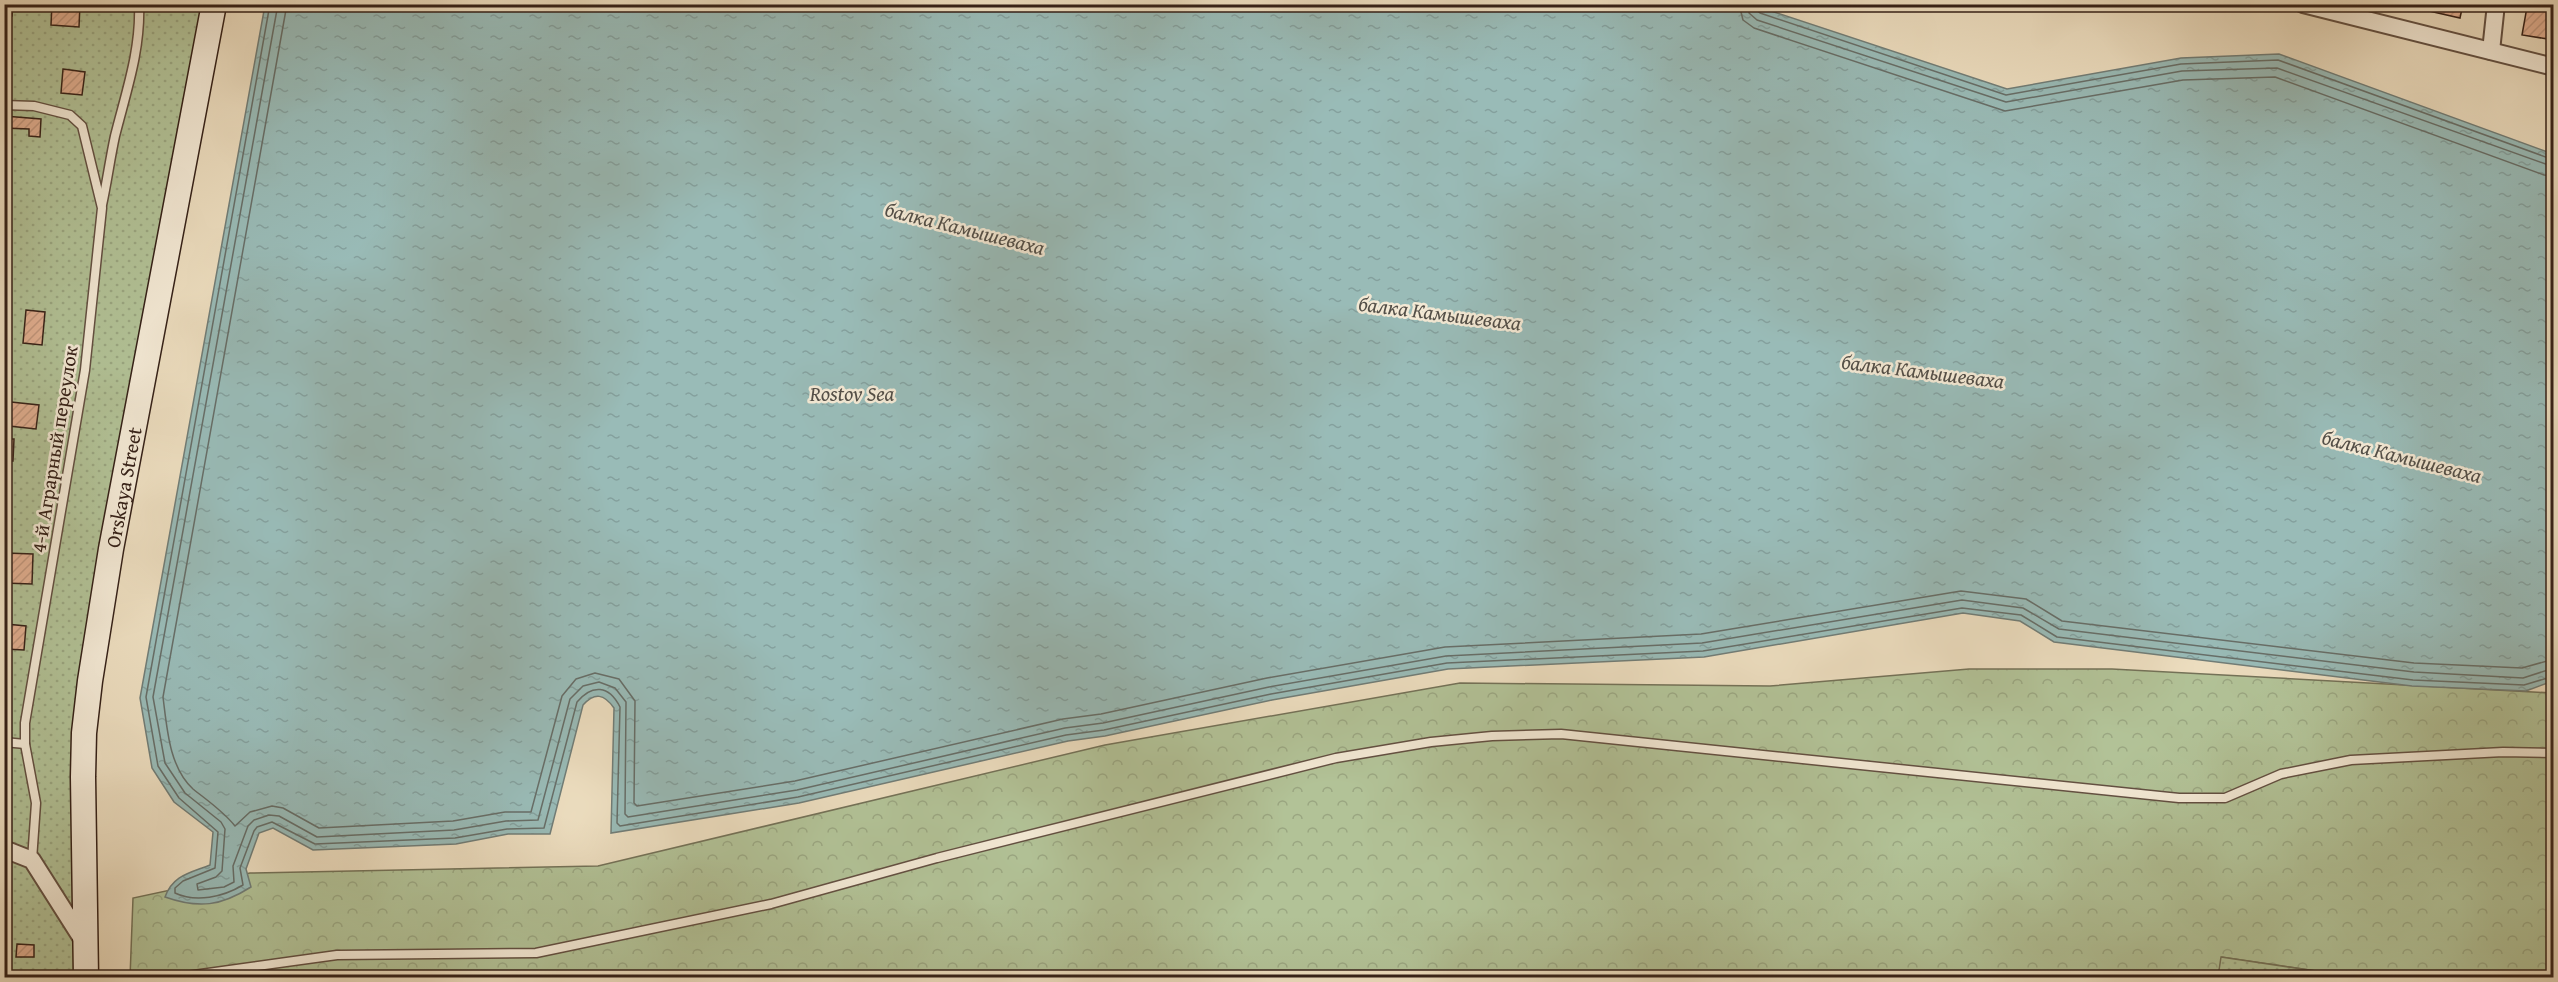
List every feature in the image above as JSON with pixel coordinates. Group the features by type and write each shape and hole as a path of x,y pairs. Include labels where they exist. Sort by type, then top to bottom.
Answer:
{"main road":[{"name":"Orskaya Street","path":"86,978 83,777 84,734 90,681 113,537 214,4"}],"street":[{"path":"2303,4 2553,67"},
{"path":"2491,51 2496,4"},
{"path":"4,849 32,860 86,945"}],"lane":[{"path":"102,208 140,28 139,4"},
{"name":"4-й Аграрный переулок","path":"4,105 34,106 70,115 82,126 102,208 85,370 26,723 25,744 36,803 32,860"},
{"path":"172,978 337,955 536,953 771,904 937,858 1336,758 1441,741 1492,736 1561,734 2179,798 2225,798 2281,774 2351,760 2503,752 2553,753"},
{"path":"4,742 25,744"}],"green space":[{"path":"5,5 207,5 85,653 77,977 5,978"},
{"path":"1969,669 2112,669 2553,693 2553,977 2356,977 2222,957 2218,978 130,978 133,898 250,873 598,866 1105,745 1460,683 1770,686"},
{"path":"2221,957 2356,977 2218,977"}],"water":[{"name":"Rostov Sea","path":"265,5 1753,5 2007,89 2181,58 2279,54 2553,154 2553,681 2526,691 2412,686 2054,642 2020,621 1963,613 1704,657 1448,669 1272,700 1105,736 1068,741 799,803 611,833 614,708 607,700 599,696 583,705 550,834 508,834 456,844 313,850 273,828 259,833 246,869 251,887 230,898 210,904 177,901 165,897 168,890 177,879 210,865 213,832 174,802 152,768 140,698"}],"building":[{"path":"4,4 13,5 12,16 4,16"},
{"path":"52,4 80,4 79,27 51,25"},
{"path":"2421,4 2463,4 2460,18 2420,9"},
{"path":"2527,7 2554,12 2554,40 2522,35"},
{"path":"4,28 11,28 11,43 4,42"},
{"path":"63,69 85,72 82,95 61,93"},
{"path":"4,116 41,119 40,137 29,136 29,129 4,128"},
{"path":"26,310 45,312 42,345 23,343"},
{"path":"11,402 39,405 36,429 9,426"},
{"path":"4,439 14,439 13,461 4,461"},
{"path":"6,553 33,554 32,584 4,583"},
{"path":"6,624 26,626 24,650 5,649"},
{"path":"4,898 11,899 6,925 4,925"},
{"path":"17,944 34,945 34,957 16,957"}],"water label":[{"name":"балка Камышеваха","path":"965,228"},
{"name":"балка Камышеваха","path":"1440,313"},
{"name":"балка Камышеваха","path":"1923,371"},
{"name":"балка Камышеваха","path":"2402,456"}]}
